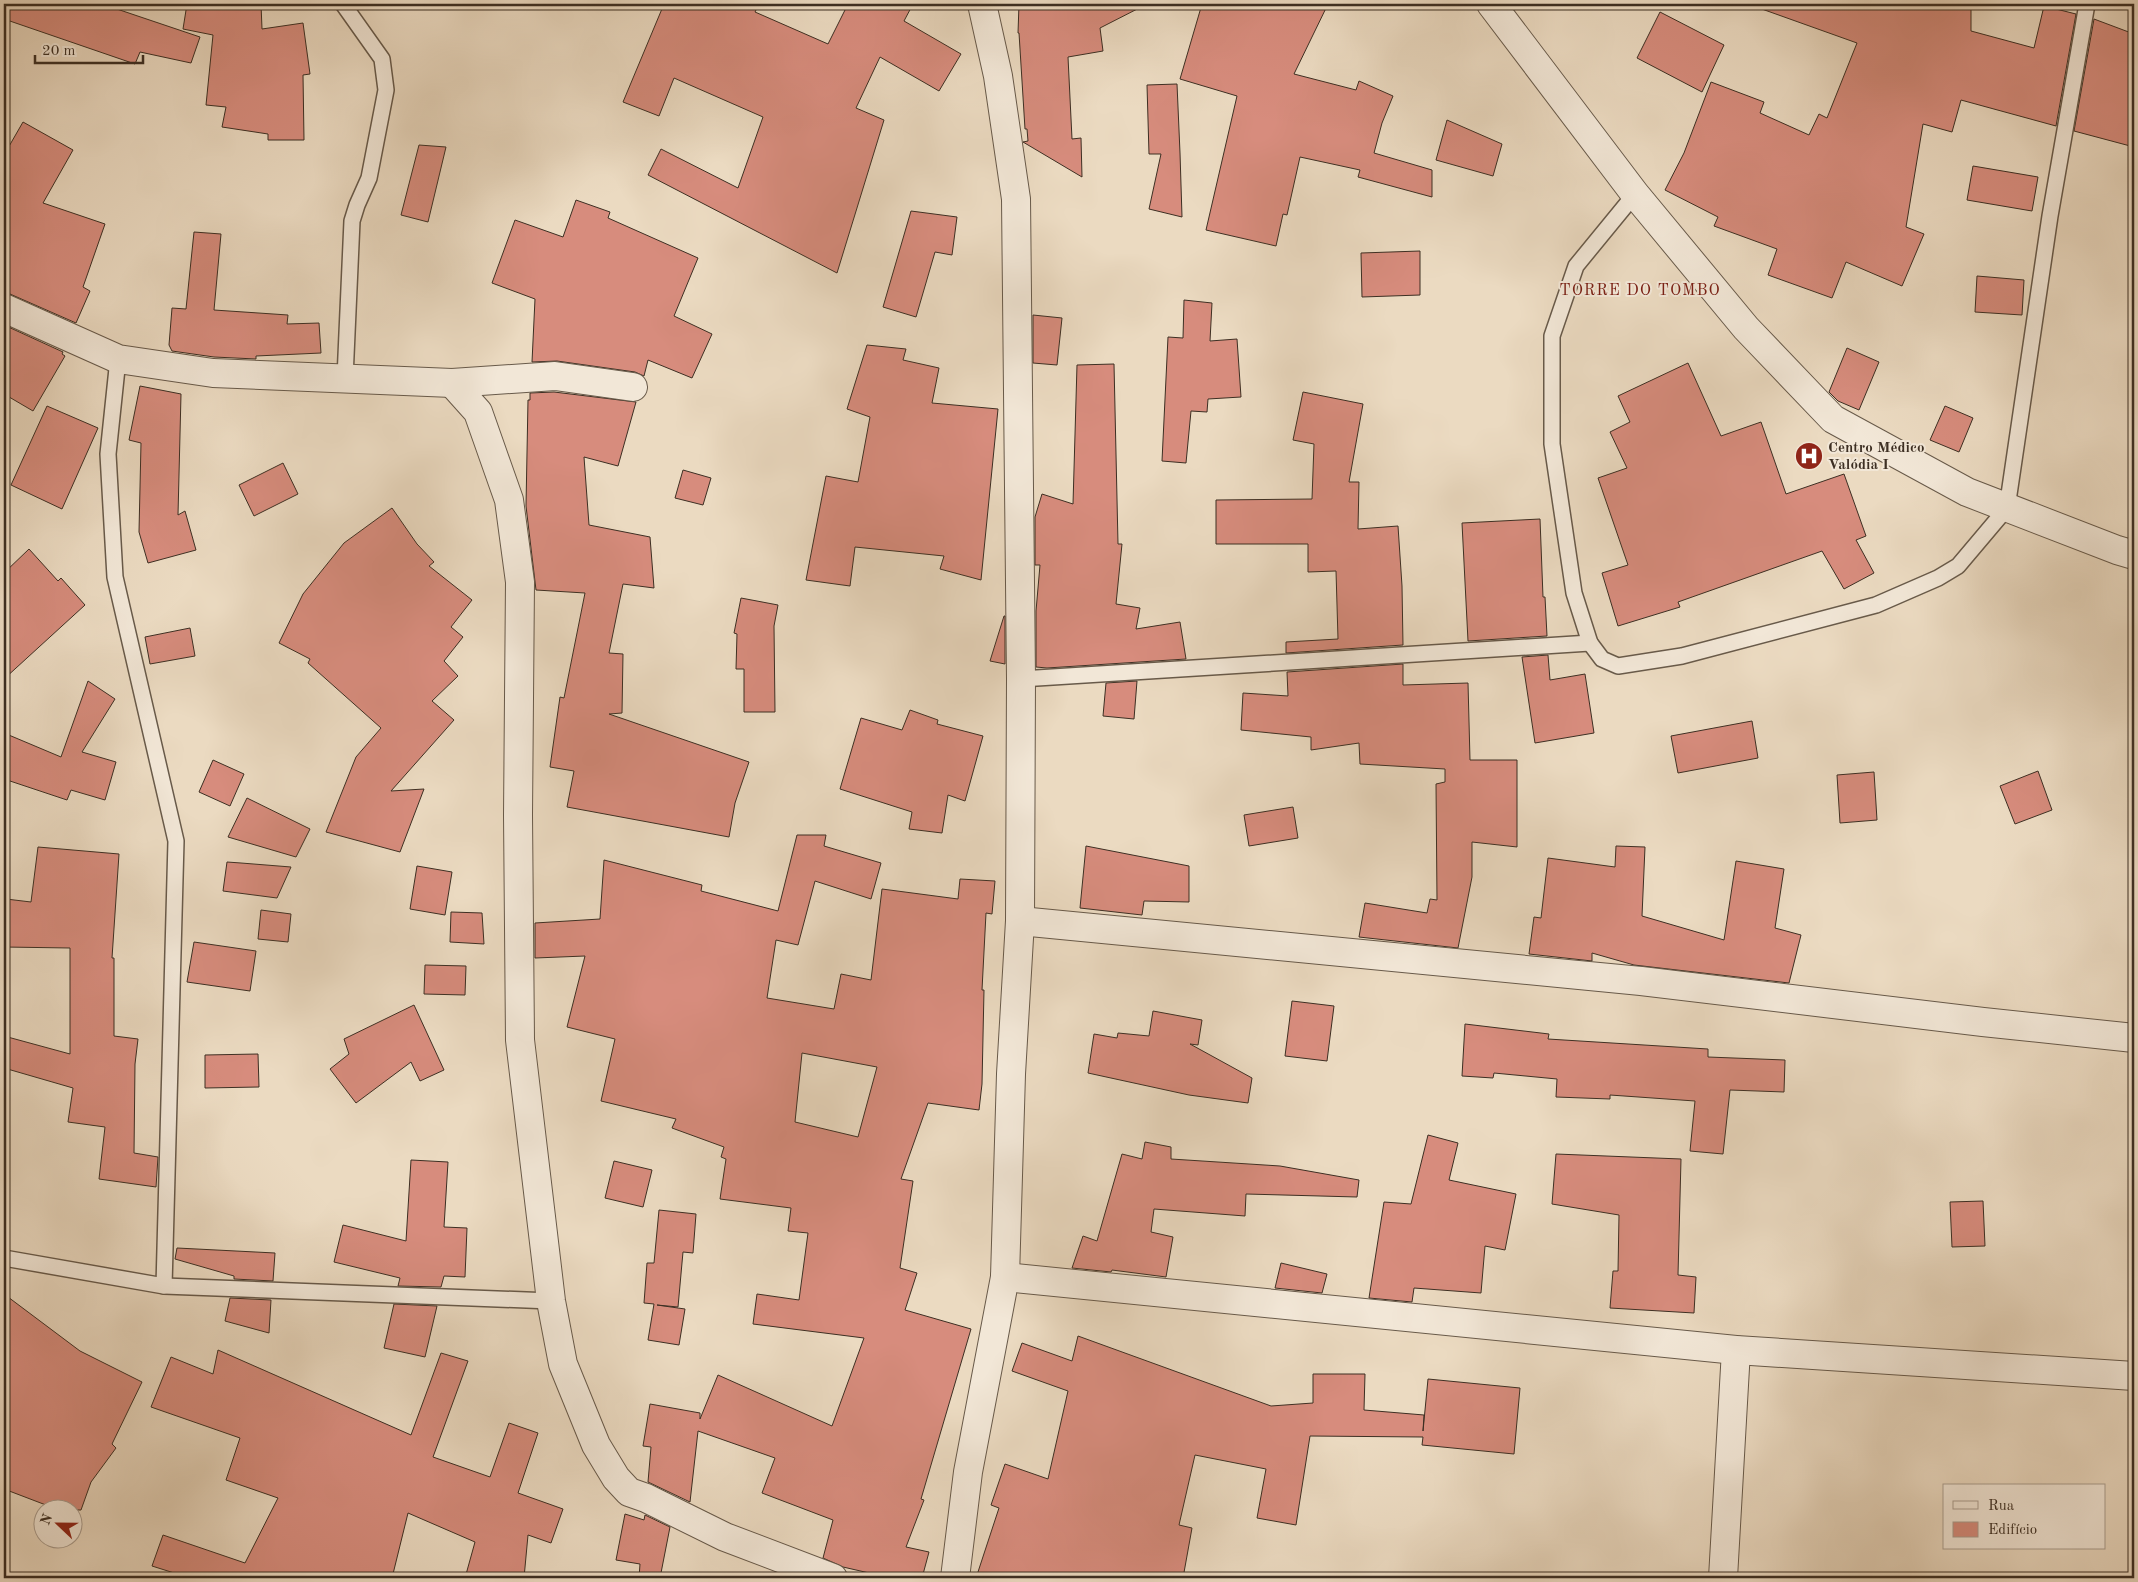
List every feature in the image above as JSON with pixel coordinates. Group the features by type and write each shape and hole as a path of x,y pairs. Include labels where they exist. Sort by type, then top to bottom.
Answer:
{"street":[{"path":"956,1578 968,1472 1005,1278 1010,1074 1020,921 1021,679 1016,199 998,76 982,4"},
{"path":"1491,4 1635,194 1746,328 1833,420 1968,492 2134,555"},
{"path":"4,308 118,359 213,373 452,382 555,376 633,387"},
{"path":"452,382 478,412 509,500 520,582 518,815 520,1040 551,1301 564,1364 596,1445 616,1478 629,1492 646,1498 724,1537 833,1578"},
{"path":"1020,921 1641,980 1973,1021 2134,1038"},
{"path":"1005,1278 1736,1350 2134,1376"},
{"path":"1724,1578 1736,1350"}],"lane":[{"path":"343,4 382,59 386,90 369,178 352,221 345,378"},
{"path":"1635,194 1576,266 1552,336 1552,444 1574,593 1590,643 1602,659 1618,666 1682,656 1876,605 1938,578 1958,566 2007,508 2050,216 2088,4"},
{"path":"118,359 108,454 115,577 176,841 164,1286"},
{"path":"1021,679 1590,643"},
{"path":"4,1258 164,1286 551,1301"}],"building":[{"path":"4,4 102,4 200,37 191,63 140,52 135,64 4,19"},
{"path":"187,4 261,4 262,29 303,23 310,74 303,75 304,140 268,140 268,134 222,127 226,107 206,105 213,35 183,29"},
{"path":"664,4 759,4 755,12 828,44 848,4 913,4 904,21 961,54 939,91 880,57 856,108 884,120 837,273 648,175 661,149 738,188 763,117 674,78 659,116 623,102"},
{"path":"1019,4 1147,4 1100,28 1103,51 1068,57 1072,139 1081,138 1082,177 1023,142 1028,141 1027,129 1025,129 1018,33"},
{"path":"1202,4 1328,4 1294,74 1356,90 1359,81 1393,96 1382,123 1374,153 1432,170 1432,197 1358,177 1360,170 1300,157 1287,215 1283,214 1276,246 1206,230 1237,96 1180,79"},
{"path":"1760,4 1971,4 1971,31 2034,48 2044,6 2076,14 2056,126 1961,100 1952,132 1923,124 1906,227 1924,234 1902,286 1846,262 1832,298 1768,275 1777,249 1714,226 1718,217 1665,190 1684,153 1711,82 1764,102 1760,113 1809,135 1819,114 1827,118 1857,43 1759,8"},
{"path":"1660,12 1724,45 1702,92 1637,58"},
{"path":"2094,19 2134,34 2134,147 2074,131"},
{"path":"1177,84 1182,217 1149,209 1161,154 1149,154 1147,85"},
{"path":"1447,120 1502,144 1493,176 1436,160"},
{"path":"23,122 73,150 43,203 105,224 83,287 90,291 76,323 4,293 4,155"},
{"path":"419,145 446,147 428,222 401,215"},
{"path":"1973,166 2038,177 2032,211 1967,200"},
{"path":"576,200 610,212 608,218 698,258 674,316 712,334 692,378 648,360 644,376 635,372 557,361 532,362 535,299 492,283 515,220 563,237"},
{"path":"911,211 957,217 952,255 935,252 916,317 883,307"},
{"path":"194,232 221,234 214,310 288,315 287,324 319,323 321,353 256,356 256,359 214,357 172,351 169,345 172,308 186,309"},
{"path":"1420,251 1420,295 1362,297 1361,253"},
{"path":"1977,276 2024,280 2022,315 1975,312"},
{"path":"1184,300 1212,303 1210,341 1237,339 1241,397 1208,399 1207,412 1191,411 1186,463 1162,461 1168,337 1183,338"},
{"path":"1033,315 1062,318 1057,365 1033,363"},
{"path":"4,325 63,352 62,354 65,356 33,411 4,394"},
{"path":"867,345 906,349 903,360 939,368 932,403 998,409 981,580 940,569 944,556 855,547 850,586 806,580 826,476 858,482 870,417 847,409"},
{"path":"1847,348 1879,362 1859,410 1838,401 1829,392"},
{"path":"1688,363 1721,436 1761,422 1786,494 1844,474 1866,536 1856,540 1874,573 1844,589 1822,551 1678,602 1680,607 1618,626 1602,573 1628,565 1598,478 1627,468 1610,432 1630,422 1618,396"},
{"path":"1114,364 1118,544 1122,544 1116,604 1140,608 1136,629 1180,622 1186,659 1047,668 1036,667 1036,611 1040,565 1035,565 1035,517 1042,494 1073,504 1077,365"},
{"path":"140,386 181,394 178,515 185,511 196,550 148,563 139,532 141,443 129,440"},
{"path":"554,392 636,402 618,466 584,457 589,525 650,537 654,588 623,584 609,653 623,654 622,713 609,714 749,762 735,803 729,837 567,807 574,771 550,767 560,697 564,698 585,593 536,590 526,506 528,400 530,400 530,393"},
{"path":"1303,392 1363,404 1349,482 1359,482 1358,529 1398,526 1403,645 1286,653 1286,642 1338,639 1336,571 1308,572 1308,544 1216,544 1216,500 1312,499 1314,444 1293,440"},
{"path":"47,406 98,428 62,509 11,485"},
{"path":"1945,406 1973,418 1959,452 1930,440"},
{"path":"283,463 298,494 254,516 239,485"},
{"path":"683,470 711,478 703,505 675,498"},
{"path":"392,508 417,544 434,562 429,566 472,600 451,627 463,637 444,661 458,676 432,701 454,720 391,791 424,789 400,852 326,832 356,757 381,728 308,663 310,659 279,643 303,594 344,543"},
{"path":"1540,519 1543,597 1545,597 1547,636 1468,641 1462,523"},
{"path":"29,549 58,581 61,578 85,605 4,679 4,573"},
{"path":"741,598 778,605 774,626 775,712 744,712 744,669 736,669 737,634 734,633"},
{"path":"1005,616 1005,664 990,661"},
{"path":"190,628 195,656 150,664 145,637"},
{"path":"1548,655 1550,680 1585,674 1594,733 1535,743 1522,657"},
{"path":"1403,664 1403,685 1468,683 1470,760 1517,760 1517,847 1472,842 1472,877 1458,948 1359,937 1365,903 1427,913 1430,899 1437,900 1436,784 1445,782 1445,769 1360,764 1359,743 1311,750 1311,737 1241,730 1243,693 1288,696 1287,672"},
{"path":"88,681 115,699 82,752 116,762 105,800 71,790 67,800 4,779 4,733 61,757"},
{"path":"1137,681 1134,719 1103,716 1106,683"},
{"path":"910,710 938,720 937,724 983,736 965,801 948,795 942,833 909,829 912,812 840,789 861,718 902,730"},
{"path":"1752,721 1758,758 1678,773 1671,736"},
{"path":"213,760 244,774 230,806 199,792"},
{"path":"2038,771 2052,810 2015,824 2000,786"},
{"path":"1874,772 1877,820 1840,823 1837,775"},
{"path":"247,798 310,829 296,857 228,837"},
{"path":"1293,807 1298,838 1249,846 1244,815"},
{"path":"797,835 826,835 824,846 881,863 871,899 815,881 798,945 776,940 767,998 834,1009 841,974 871,980 882,889 958,899 960,879 995,881 992,914 986,913 982,990 984,990 982,1084 979,1110 928,1103 901,1179 913,1181 900,1268 917,1273 905,1310 971,1329 921,1499 924,1500 906,1547 929,1552 922,1578 891,1578 843,1567 823,1558 833,1520 762,1493 775,1458 698,1431 690,1502 648,1482 651,1447 643,1446 650,1404 700,1413 700,1419 718,1375 832,1426 864,1338 753,1324 757,1294 799,1300 808,1233 788,1231 791,1208 720,1199 726,1159 721,1157 724,1147 672,1128 676,1119 601,1101 615,1039 567,1027 585,956 535,958 535,923 600,919 604,860 702,885 701,891 778,911","holes":["802,1053 877,1067 858,1137 795,1122"]},
{"path":"1086,846 1189,866 1189,902 1144,901 1142,915 1080,908"},
{"path":"1616,846 1645,847 1642,916 1724,940 1736,861 1784,869 1775,928 1801,935 1789,983 1634,965 1592,953 1592,961 1529,954 1534,917 1541,918 1548,858 1615,867"},
{"path":"38,847 119,854 112,958 114,958 114,1036 138,1039 135,1064 134,1153 158,1157 156,1187 99,1179 105,1127 68,1122 73,1088 4,1068 4,1036 70,1054 70,948 4,947 6,899 31,902"},
{"path":"227,862 291,867 277,898 223,891"},
{"path":"417,866 452,872 445,915 410,909"},
{"path":"261,910 291,914 288,942 258,939"},
{"path":"451,912 482,913 484,944 450,942"},
{"path":"194,942 256,951 250,991 187,982"},
{"path":"425,965 466,966 465,995 424,994"},
{"path":"1292,1001 1334,1006 1327,1061 1285,1056"},
{"path":"414,1005 444,1070 420,1081 411,1062 356,1103 330,1069 349,1054 344,1039"},
{"path":"1153,1011 1202,1020 1198,1045 1190,1044 1252,1078 1248,1103 1189,1095 1088,1073 1094,1034 1117,1038 1118,1033 1149,1036"},
{"path":"1465,1024 1549,1034 1548,1039 1708,1049 1708,1057 1785,1060 1784,1092 1730,1090 1723,1154 1690,1151 1695,1101 1610,1095 1610,1099 1556,1097 1557,1079 1494,1073 1493,1078 1462,1076"},
{"path":"258,1054 259,1087 205,1088 205,1055"},
{"path":"1428,1135 1458,1143 1449,1180 1516,1194 1505,1250 1485,1246 1481,1293 1414,1288 1412,1302 1369,1298 1384,1202 1411,1204"},
{"path":"1145,1142 1171,1147 1171,1159 1280,1166 1359,1180 1357,1197 1246,1194 1245,1216 1154,1209 1151,1232 1173,1237 1166,1277 1112,1270 1111,1272 1072,1268 1083,1236 1097,1241 1122,1154 1142,1159"},
{"path":"1556,1154 1681,1159 1678,1275 1696,1277 1694,1313 1610,1308 1613,1271 1618,1271 1619,1215 1552,1204"},
{"path":"411,1160 448,1162 444,1227 467,1228 465,1277 444,1276 441,1287 398,1286 400,1278 334,1262 343,1225 406,1241"},
{"path":"614,1161 652,1170 643,1207 605,1198"},
{"path":"1983,1201 1985,1246 1952,1247 1950,1202"},
{"path":"659,1210 696,1214 693,1253 683,1252 678,1307 657,1305 685,1309 679,1345 648,1340 654,1304 644,1303 647,1263 654,1263"},
{"path":"177,1248 275,1253 273,1281 234,1279 234,1276 175,1259"},
{"path":"1281,1263 1327,1274 1322,1293 1275,1288"},
{"path":"4,1294 80,1351 142,1382 112,1444 116,1448 91,1482 82,1507 82,1500 33,1500 4,1489"},
{"path":"230,1298 271,1300 269,1333 225,1321"},
{"path":"394,1304 437,1306 425,1357 384,1348"},
{"path":"1078,1336 1271,1406 1313,1403 1313,1374 1365,1374 1364,1410 1424,1415 1423,1431 1428,1379 1520,1388 1514,1454 1422,1445 1423,1437 1310,1436 1296,1525 1257,1518 1266,1469 1195,1455 1179,1525 1192,1528 1183,1578 976,1578 999,1508 991,1505 1005,1464 1048,1479 1068,1391 1012,1371 1022,1343 1072,1361"},
{"path":"218,1350 411,1435 441,1353 468,1361 433,1457 490,1477 509,1423 538,1433 518,1493 563,1509 551,1543 528,1535 524,1578 465,1578 475,1542 408,1513 392,1578 190,1578 152,1566 163,1535 245,1563 278,1498 226,1480 240,1438 151,1407 171,1357 213,1374"},
{"path":"625,1514 644,1520 645,1515 670,1527 660,1578 639,1578 640,1564 616,1560"}],"place":[{"name":"Centro Médico Valódia I","path":"1809,456"}],"district":[{"name":"TORRE DO TOMBO","path":"1640,289"}]}
